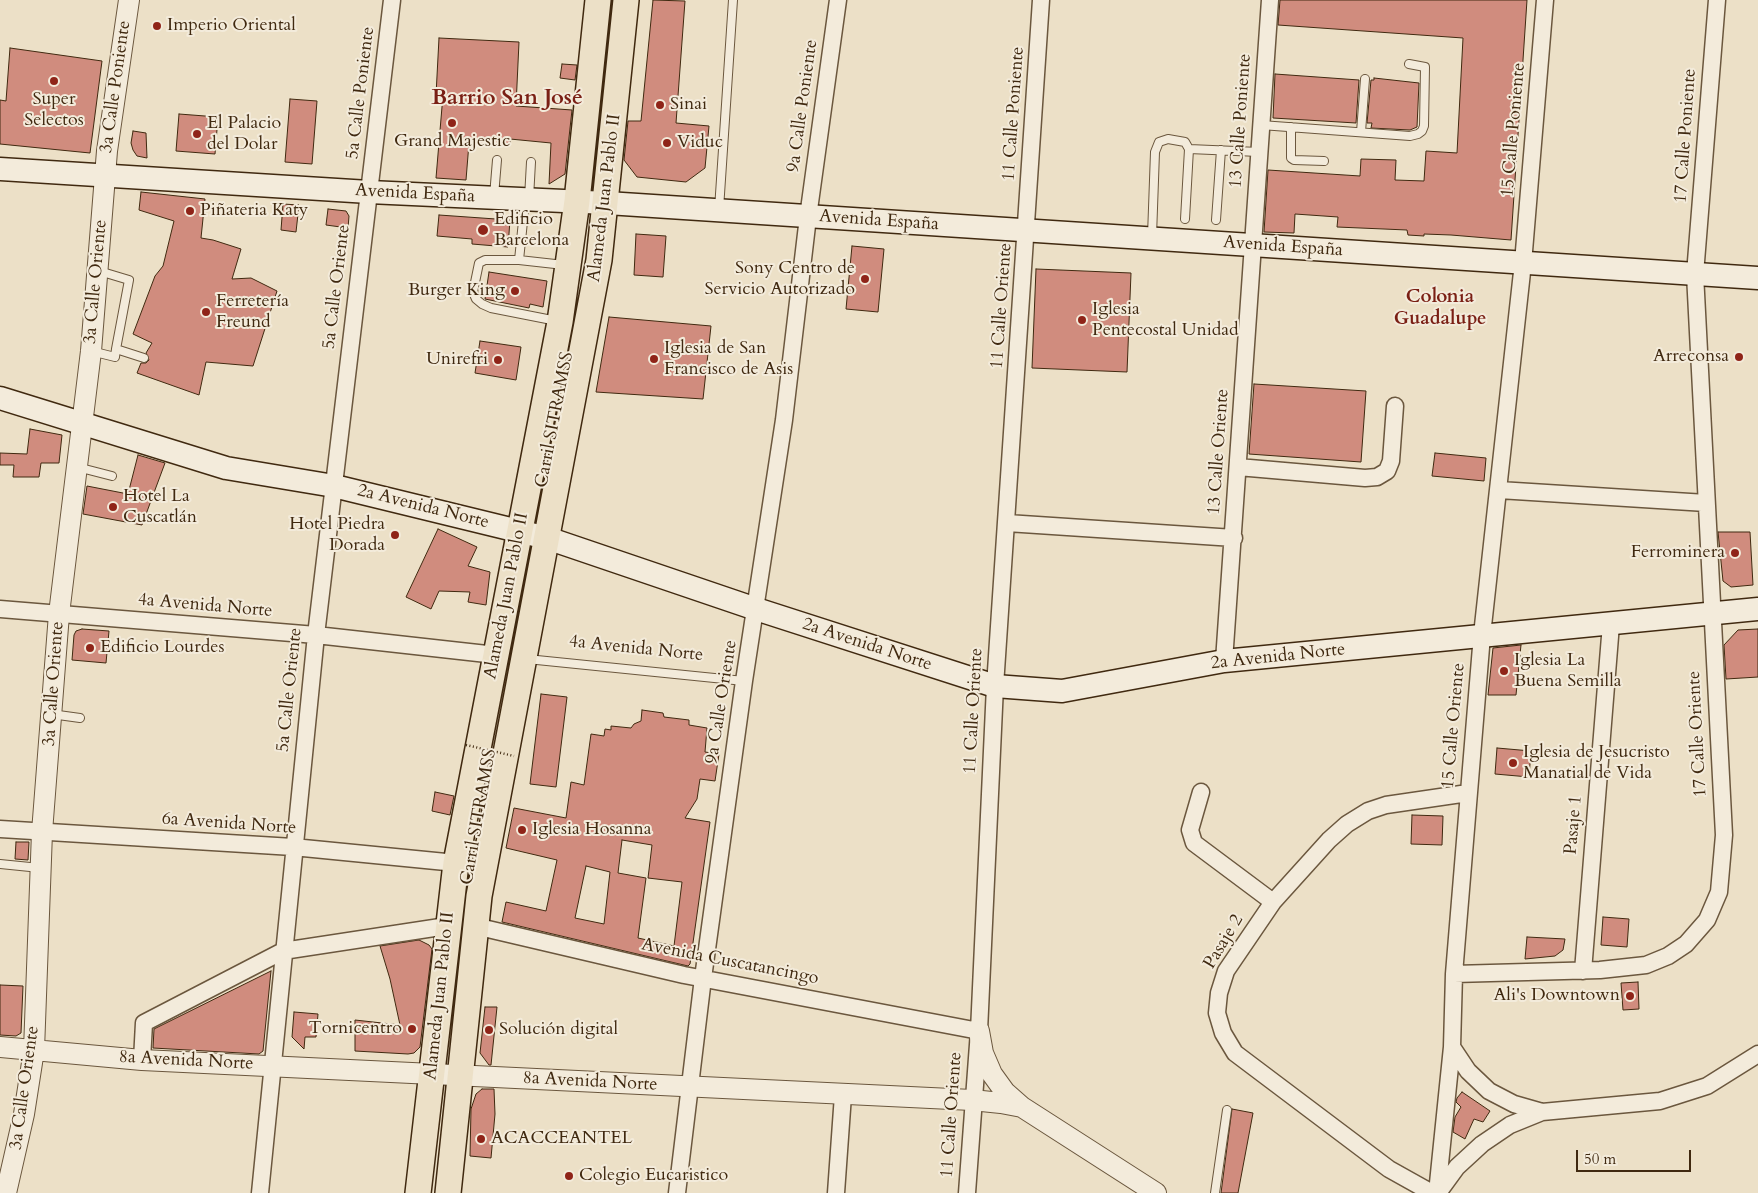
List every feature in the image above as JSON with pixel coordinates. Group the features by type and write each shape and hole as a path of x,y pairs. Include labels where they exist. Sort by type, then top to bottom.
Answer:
{"main road":[{"name":"Alameda Juan Pablo II","path":"592,202 598,0"},
{"name":"Carril SITRAMSS","path":"433,1193 461,924 480,807 573,323 592,202 611,0"},
{"name":"Alameda Juan Pablo II","path":"418,1193 446,1074 524,658 533,534 560,322 569,265 592,202 626,0"},
{"name":"Avenida España","path":"0,169 369,192 592,202 1758,278"},
{"name":"2a Avenida Norte","path":"0,398 83,422 226,468 334,486 533,534 756,609 995,686 1062,691 1224,661 1758,609"},
{"name":"Alameda Juan Pablo II","path":"448,1193 446,1074 447,926 456,864 496,655 533,534"}],"street":[{"name":"3a Calle Poniente","path":"105,175 129,0"},
{"name":"5a Calle Poniente","path":"369,192 392,0"},
{"name":"9a Calle Poniente","path":"808,217 838,0"},
{"name":"11 Calle Poniente","path":"1027,231 1041,0"},
{"name":"13 Calle Poniente","path":"1253,245 1270,0"},
{"name":"15 Calle Poniente","path":"1524,263 1545,0"},
{"name":"17 Calle Poniente","path":"1695,274 1717,0"},
{"name":"3a Calle Oriente","path":"6,1193 23,1122 34,1050 42,832 59,614 91,351 105,175"},
{"name":"5a Calle Oriente","path":"260,1193 316,635 369,192"},
{"name":"9a Calle Oriente","path":"677,1193 702,978 744,680 784,420 808,217"},
{"name":"11 Calle Oriente","path":"967,1193 972,1100 979,1031 995,686 1027,231"},
{"name":"13 Calle Oriente","path":"1224,661 1253,245"},
{"name":"15 Calle Oriente","path":"1438,1193 1452,1047 1454,974 1482,635 1524,263"},
{"name":"17 Calle Oriente","path":"1454,974 1583,971 1646,965 1668,956 1686,944 1707,920 1719,892 1724,835 1711,613 1695,274"},
{"path":"1238,467 1377,477 1386,471 1391,461 1396,406"},
{"path":"1499,490 1706,503"},
{"path":"1007,523 1234,538"},
{"name":"4a Avenida Norte","path":"0,609 316,635 496,655"},
{"name":"Pasaje 1","path":"1583,971 1611,624"},
{"path":"1201,792 1190,830 1194,843 1273,902"},
{"name":"Pasaje 2","path":"1432,1193 1389,1169 1273,1084 1235,1053 1222,1033 1217,1013 1219,993 1226,970 1273,902 1329,840 1347,824 1368,811 1406,801 1468,793"},
{"name":"6a Avenida Norte","path":"0,829 294,847 456,864"},
{"path":"142,1060 144,1024 283,951 447,926"},
{"name":"Avenida Cuscatancingo","path":"475,926 702,978 979,1031"},
{"path":"979,1031 983,1053 992,1074 1005,1092 1022,1107"},
{"name":"8a Avenida Norte","path":"0,1047 142,1060 446,1074 690,1088 972,1100 1022,1107 1156,1193"},
{"path":"1452,1047 1468,1071 1489,1091 1514,1104 1542,1112"},
{"path":"1438,1193 1457,1167 1482,1144 1510,1125 1542,1112 1660,1101 1707,1086 1758,1054"},
{"path":"836,1193 843,1095"}],"lane":[{"path":"719,211 733,0"},
{"path":"1261,124 1410,136 1422,131 1425,67 1409,64"},
{"path":"1362,132 1365,79"},
{"path":"1291,127 1291,158 1294,160 1324,162"},
{"path":"1152,239 1155,152 1158,142 1168,139 1185,142 1189,149 1185,219"},
{"path":"1189,149 1259,152"},
{"path":"1216,220 1221,150"},
{"path":"494,198 497,160"},
{"path":"519,260 531,162"},
{"path":"560,322 482,304 476,299 474,292 479,263 485,260 519,260 569,265"},
{"path":"91,351 115,357 130,280 97,271"},
{"path":"116,349 144,358"},
{"path":"77,467 112,476"},
{"name":"4a Avenida Norte","path":"524,658 744,680"},
{"path":"51,714 80,718"},
{"path":"0,864 41,868"},
{"path":"1215,1193 1227,1110"}],"path":[{"path":"466,744 514,756"}],"building":[{"path":"653,0 685,1 676,123 709,126 705,168 686,182 637,177 624,160 628,121 641,121"},
{"path":"1280,0 1527,0 1511,240 1451,235 1408,235 1407,230 1337,227 1338,217 1295,214 1294,233 1264,232 1268,170 1360,176 1361,159 1396,160 1395,180 1424,181 1426,151 1457,153 1463,38 1278,25"},
{"path":"439,38 519,42 516,106 572,110 565,174 549,184 551,143 510,139 510,145 469,143 466,180 436,178 443,95 436,95"},
{"name":"Super Selectos","path":"10,48 102,61 90,153 0,144 0,100 6,101"},
{"path":"562,64 577,65 575,80 560,78"},
{"path":"1275,74 1359,80 1356,123 1273,118"},
{"path":"1374,78 1419,83 1417,127 1410,130 1371,128 1372,123 1367,123 1371,80 1374,80"},
{"path":"290,99 317,101 312,164 285,162"},
{"name":"El Palacio del Dolar","path":"179,114 218,117 215,154 176,151"},
{"path":"133,131 146,133 147,158 137,156 133,150 131,143"},
{"name":"Ferretería Freund","path":"141,192 205,199 201,238 241,249 232,279 251,278 277,291 253,366 206,362 199,395 137,373 141,363 146,363 149,360 146,353 152,343 133,334 155,276 163,266 174,221 139,210"},
{"path":"283,204 299,205 296,232 281,230"},
{"path":"328,209 346,211 349,216 348,228 326,225"},
{"path":"439,215 510,220 508,247 472,244 472,239 437,236"},
{"path":"636,234 666,236 663,277 634,275"},
{"name":"Sony Centro de Servicio Autorizado","path":"852,246 884,249 878,312 846,309"},
{"name":"Iglesia Pentecostal Unidad","path":"1036,269 1131,273 1127,372 1032,368"},
{"name":"Burger King","path":"489,272 547,281 543,307 530,304 529,308 485,299"},
{"name":"Iglesia de San Francisco de Asis","path":"609,317 711,326 703,399 596,392"},
{"name":"Unirefri","path":"480,341 521,347 516,380 475,373"},
{"path":"1254,384 1366,391 1361,462 1249,454"},
{"path":"30,429 62,435 59,463 41,463 39,477 13,477 14,465 0,465 0,453 27,454"},
{"path":"1435,453 1486,458 1484,481 1432,476"},
{"name":"Hotel La Cuscatlán","path":"138,455 165,463 142,525 83,514 87,486 128,494"},
{"path":"438,529 477,547 468,566 490,572 486,605 468,602 470,592 439,591 431,609 406,597"},
{"name":"Ferrominera","path":"1718,532 1750,532 1753,585 1731,587 1723,581"},
{"name":"Edificio Lourdes","path":"82,629 109,631 106,663 72,660 74,635 76,631"},
{"path":"1758,629 1758,677 1726,679 1724,645 1738,630"},
{"name":"Iglesia La Buena Semilla","path":"1521,645 1516,695 1488,695 1493,648"},
{"path":"541,694 567,697 556,787 530,784"},
{"path":"642,710 663,713 664,717 689,720 689,725 707,728 705,752 719,754 715,781 700,779 697,799 685,818 710,822 690,964 688,966 502,922 506,902 546,911 557,860 506,848 514,808 566,818 571,782 584,785 591,734 604,736 605,729 611,730 611,726 631,728 634,724 641,721","holes":["622,840 652,845 648,878 682,882 674,946 638,938 646,878 618,873","586,866 610,872 604,924 575,918"]},
{"name":"Iglesia de Jesucristo Manatial de Vida","path":"1497,748 1531,751 1529,777 1495,774"},
{"path":"435,792 454,796 450,815 432,811"},
{"path":"1412,815 1443,816 1442,845 1411,844"},
{"path":"16,842 29,842 28,860 15,859"},
{"path":"1603,917 1629,919 1627,947 1601,945"},
{"path":"1527,937 1565,939 1563,950 1555,956 1525,959"},
{"path":"419,940 429,945 432,949 420,1047 414,1053 408,1054 355,1051 355,1020 400,1025 390,979 380,946"},
{"path":"271,971 263,1051 259,1054 153,1048 154,1029"},
{"name":"Ali's Downtown","path":"1638,982 1639,1009 1623,1010 1621,983"},
{"path":"0,985 23,986 21,1033 16,1036 0,1035"},
{"name":"Solución digital","path":"485,1007 497,1007 491,1065 480,1053"},
{"path":"294,1012 318,1014 316,1037 305,1037 304,1049 292,1037"},
{"path":"482,1089 494,1089 495,1114 491,1158 470,1156 471,1109 476,1094"},
{"path":"1462,1092 1490,1111 1483,1122 1474,1119 1465,1139 1453,1132 1455,1117 1461,1107 1456,1102"},
{"path":"1232,1109 1253,1113 1238,1193 1221,1193"}],"place":[{"name":"Imperio Oriental","path":"157,26"},
{"name":"Super Selectos","path":"54,81"},
{"name":"Sinai","path":"660,105"},
{"name":"Grand Majestic","path":"452,123"},
{"name":"El Palacio del Dolar","path":"197,134"},
{"name":"Viduc","path":"667,143"},
{"name":"Piñateria Katy","path":"190,211"},
{"name":"Edificio Barcelona","path":"483,230"},
{"name":"Sony Centro de Servicio Autorizado","path":"865,279"},
{"name":"Burger King","path":"515,291"},
{"name":"Ferretería Freund","path":"206,312"},
{"name":"Iglesia Pentecostal Unidad","path":"1082,320"},
{"name":"Arreconsa","path":"1739,357"},
{"name":"Iglesia de San Francisco de Asis","path":"654,359"},
{"name":"Unirefri","path":"498,360"},
{"name":"Hotel La Cuscatlán","path":"113,507"},
{"name":"Hotel Piedra Dorada","path":"395,535"},
{"name":"Ferrominera","path":"1735,553"},
{"name":"Edificio Lourdes","path":"90,648"},
{"name":"Iglesia La Buena Semilla","path":"1504,671"},
{"name":"Iglesia de Jesucristo Manatial de Vida","path":"1513,763"},
{"name":"Iglesia Hosanna","path":"522,830"},
{"name":"Ali's Downtown","path":"1630,996"},
{"name":"Tornicentro","path":"412,1029"},
{"name":"Solución digital","path":"489,1030"},
{"name":"ACACCEANTEL","path":"481,1139"},
{"name":"Colegio Eucaristico","path":"569,1176"}],"district":[{"name":"Barrio San José","path":"507,99"},
{"name":"Colonia Guadalupe","path":"1440,309"}]}
